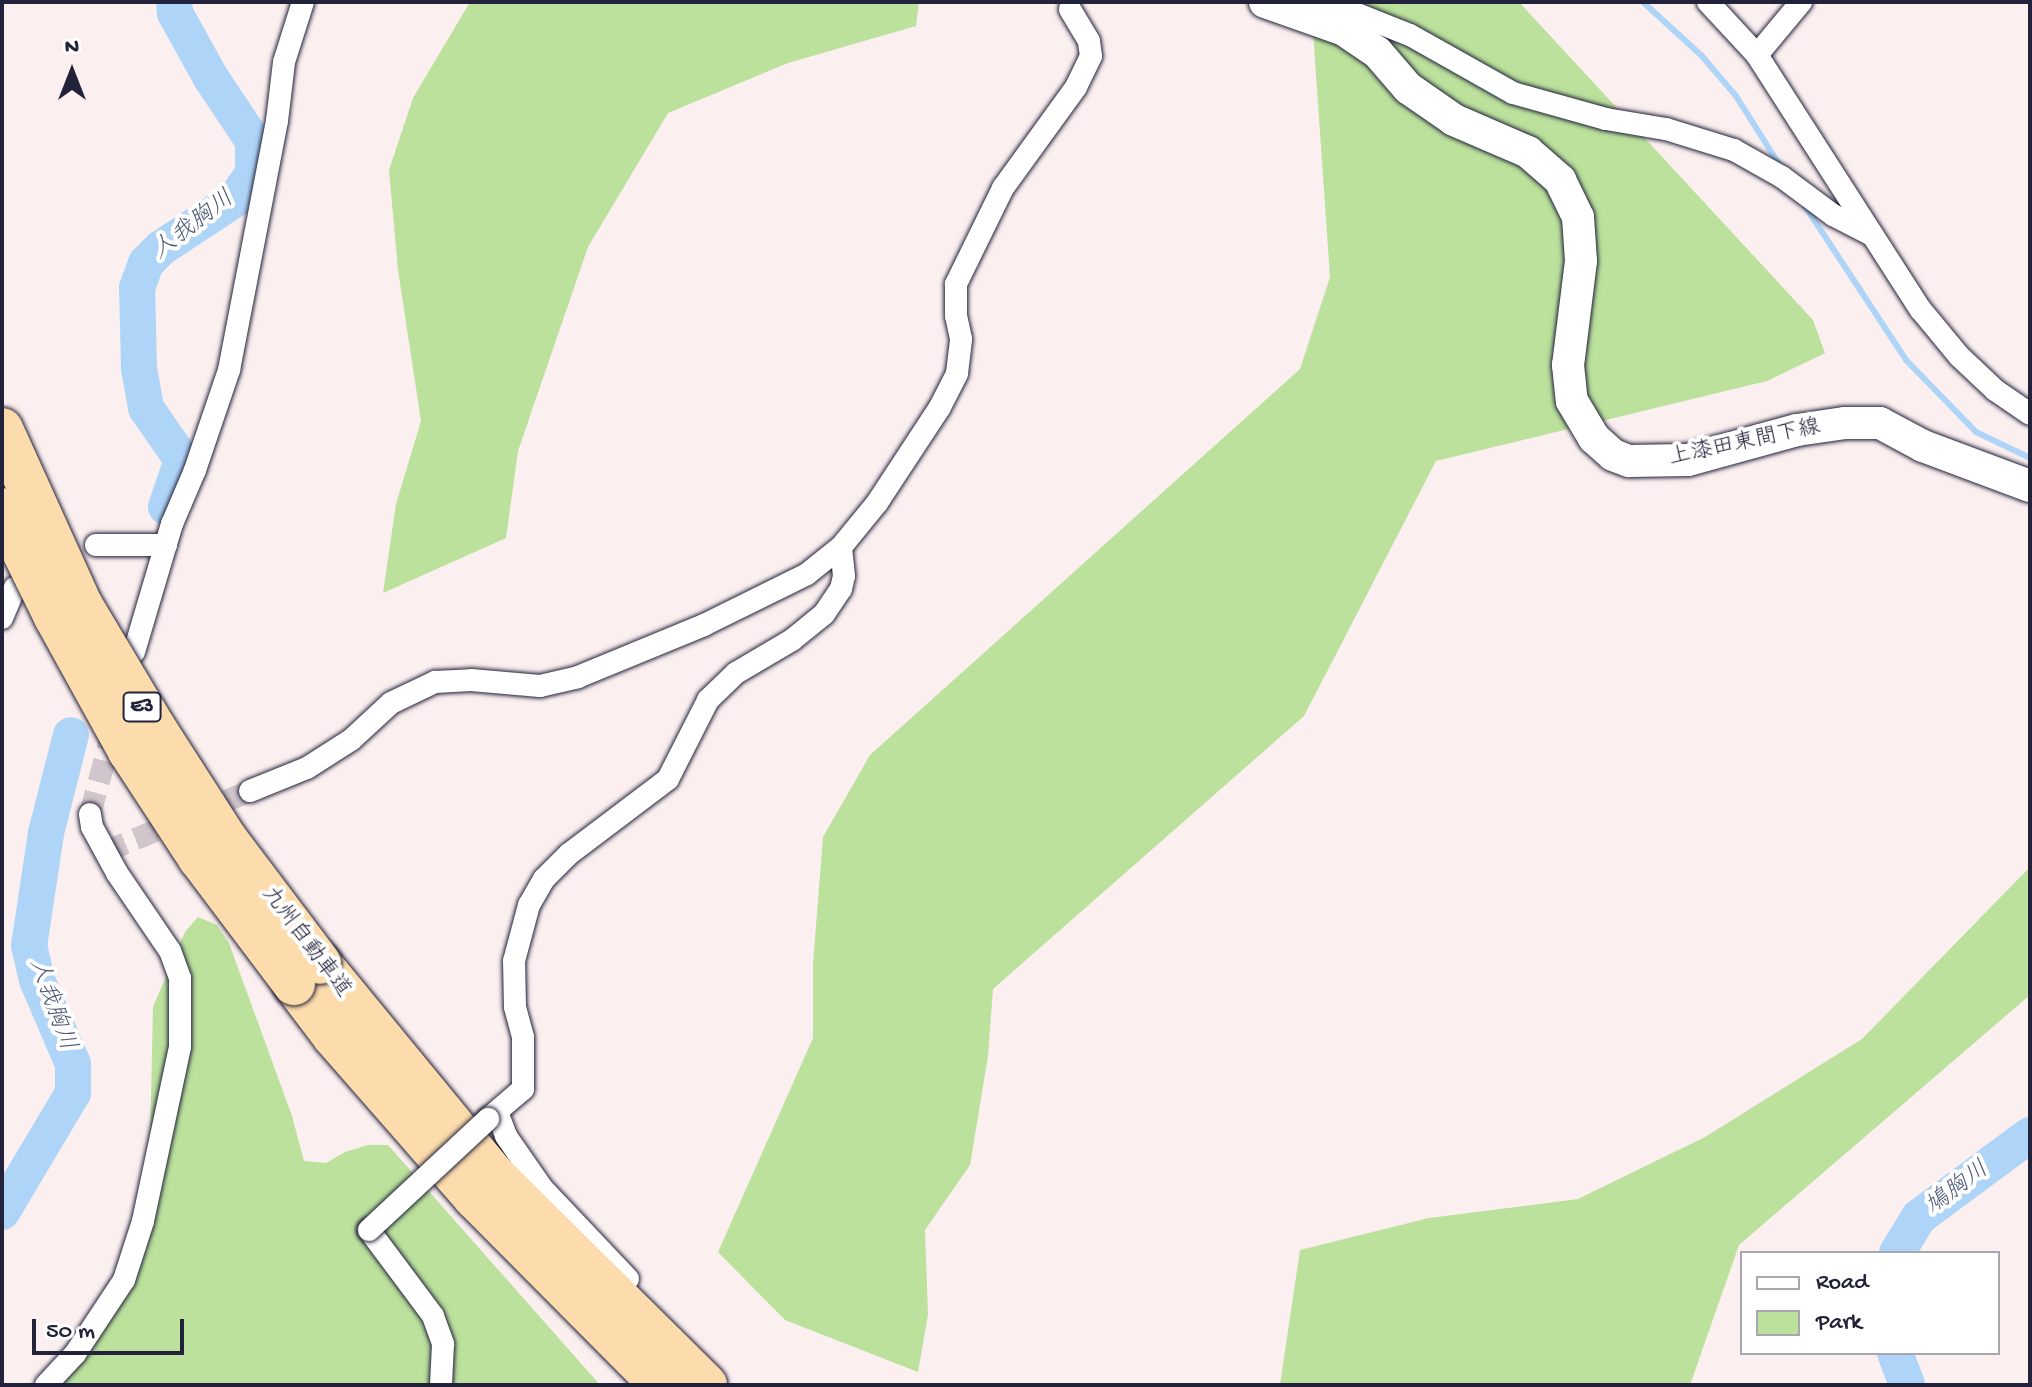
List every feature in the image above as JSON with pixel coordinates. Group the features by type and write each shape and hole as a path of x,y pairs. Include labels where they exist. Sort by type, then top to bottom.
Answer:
{"highway":[{"name":"九州自動車道","path":"2,429 81,604 307,973 334,1037 474,1197 661,1385"},
{"name":"九州自動車道","path":"2,509 55,617 129,751 199,858 495,1176 706,1385"}],"main road":[{"name":"上漆田東間下線","path":"1265,2 1344,30 1377,52 1408,88 1454,120 1528,152 1560,180 1578,217 1581,261 1568,365 1572,401 1594,438 1613,455 1629,461 1688,460 1797,430 1845,423 1880,423 1923,446 2030,486"}],"street":[{"path":"134,652 166,545 229,370 274,136 284,62 303,2"},
{"path":"1327,2 1410,35 1513,93 1606,119 1666,129 1734,150 1782,177 1833,215 1870,234"},
{"path":"1708,2 1757,55 1921,310 1959,356 1995,390 2030,414"},
{"path":"1757,55 1801,2"},
{"path":"250,791 307,768 351,740 391,703 435,682 471,680 540,686 578,677 704,625 807,574 841,547 877,503 940,407 957,373 961,339 956,316 956,284 1003,188 1076,87 1091,56 1089,41 1070,9"},
{"path":"96,545 166,545"},
{"path":"441,1385 443,1344 433,1316 369,1230 523,1089 523,1037 515,1007 514,961 529,905 544,879 569,854 668,779 708,700 736,673 792,640 824,614 841,589 844,564 841,547"},
{"path":"2,618 15,588"},
{"path":"46,1385 75,1354 124,1280 143,1221 180,1047 180,978 170,951 117,873 92,827 90,814"},
{"path":"493,1115 542,1188 727,1385"}],"green space":[{"path":"470,2 919,2 916,26 788,63 668,113 588,247 518,451 506,538 383,593 396,504 421,421 398,270 389,170 413,98"},
{"path":"1311,2 1519,2 1813,320 1825,353 1767,381 1436,461 1304,716 993,989 988,1056 970,1165 925,1230 928,1315 918,1372 785,1320 718,1252 813,1038 813,964 823,837 870,755 1300,369 1330,277"},
{"path":"2030,867 2030,995 1739,1245 1690,1385 1280,1385 1300,1250 1429,1218 1578,1199 1705,1137 1862,1039"},
{"path":"198,917 217,925 229,943 292,1116 304,1161 326,1163 345,1152 368,1145 388,1145 600,1385 43,1385 148,1236 153,1007 185,932"}],"waterway":[{"name":"人我胸川","path":"166,507 182,460 146,408 139,368 137,288 146,263 161,248 234,200 253,174 253,141 211,78 175,13 174,2"},
{"path":"1643,2 1702,56 1736,96 1780,166"},
{"path":"1805,206 1906,360 1976,432 2030,458"},
{"name":"人我胸川","path":"2,1212 73,1093 73,1064 37,980 29,946 46,833 71,735"},
{"name":"鳩胸川","path":"1898,1251 1919,1217 2030,1135"},
{"name":"鳩胸川","path":"1896,1355 1907,1385"}],"tunnel":[{"path":"90,814 114,726"},
{"path":"105,852 250,791"}]}
